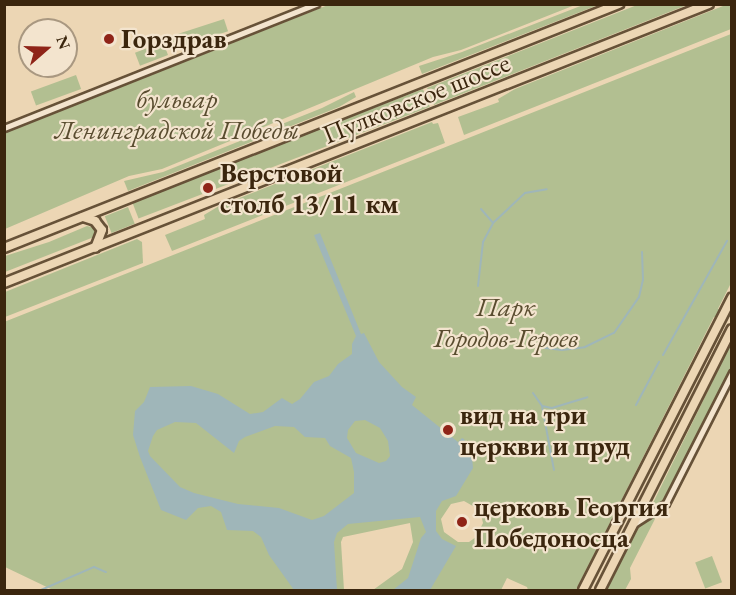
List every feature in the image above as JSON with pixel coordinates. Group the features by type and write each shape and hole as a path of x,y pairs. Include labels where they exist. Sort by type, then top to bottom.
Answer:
{"main road":[{"name":"Пулковское шоссе","path":"4,248 619,4"},
{"name":"Пулковское шоссе","path":"4,284 709,4"},
{"path":"82,217 95,221 102,230 95,248"},
{"path":"583,591 732,298"},
{"path":"600,591 732,329"}],"street":[{"path":"4,128 316,4"},
{"path":"633,525 666,503 732,373"}],"green space":[{"path":"728,4 731,5 731,29 464,135 458,117 499,102 498,99 515,89"},
{"name":"бульвар Ленинградской Победы","path":"328,5 575,5 461,50 433,57 162,169 129,176 5,229 5,133"},
{"path":"583,5 598,5 422,74 419,66 462,52"},
{"path":"637,5 687,5 434,105 427,88"},
{"path":"224,19 228,31 171,50 167,38"},
{"name":"Парк Городов-Героев","path":"731,34 731,283 576,590 528,590 527,587 507,578 501,590 373,590 402,569 413,542 410,523 343,537 341,542 344,590 53,590 5,567 4,322","holes":["464,501 480,510 483,523 476,537 469,542 458,542 444,532 441,519 451,504"]},
{"path":"163,42 168,55 140,66 135,53"},
{"path":"68,78 77,78 81,89 36,106 31,91"},
{"path":"423,89 430,107 139,219 132,201"},
{"path":"354,92 356,97 339,107 128,191 124,181 163,172 322,108"},
{"path":"432,122 433,124 438,123 445,143 172,251 165,235 205,219 204,215 219,206"},
{"path":"128,207 135,224 112,233 105,216"},
{"path":"87,226 95,228 94,237 5,272 5,256 49,242"},
{"path":"137,239 142,242 143,263 5,317 5,292"},
{"path":"416,309 731,309 731,317 416,317"},
{"path":"731,344 731,369 666,499 650,509"},
{"path":"651,516 655,516 655,519 630,568 631,579 625,590 606,590 640,525"},
{"path":"712,556 722,582 705,589 695,562"}],"water":[{"path":"320,233 361,334 364,333 379,362 402,387 416,397 412,405 458,442 464,439 472,457 473,468 456,496 442,501 436,511 436,531 442,539 456,546 430,590 393,590 408,578 421,538 426,532 420,517 348,524 337,533 334,542 337,590 294,590 269,555 261,537 253,531 227,530 221,512 211,506 198,508 186,520 161,510 140,457 133,435 135,411 144,402 150,387 191,386 218,394 250,414 263,412 282,398 292,404 300,399 314,382 329,376 338,364 352,354 352,344 356,336 314,235","holes":["365,420 380,428 388,441 390,456 386,461 379,463 356,453 347,438 348,430 355,421","175,422 196,423 234,453 239,441 245,437 275,426 294,427 305,437 325,438 330,446 351,458 354,493 324,516 312,520 279,508 238,504 194,493 180,487 150,456 148,451 157,430"]}],"waterway":[{"path":"478,286 483,242 493,223 525,193 547,189"},
{"path":"481,209 493,223"},
{"path":"663,355 727,241"},
{"path":"537,347 562,350 585,347 614,333 639,297 643,280 642,252"},
{"path":"636,405 659,362"},
{"path":"533,393 542,406 552,408 587,397"},
{"path":"542,406 554,470"},
{"path":"41,590 94,567 106,572"}],"place":[{"name":"Горздрав","path":"109,39"},
{"name":"Верстовой столб 13/11 км","path":"208,188"},
{"name":"вид на три церкви и пруд","path":"448,430"},
{"name":"церковь Георгия Победоносца","path":"462,522"}]}
